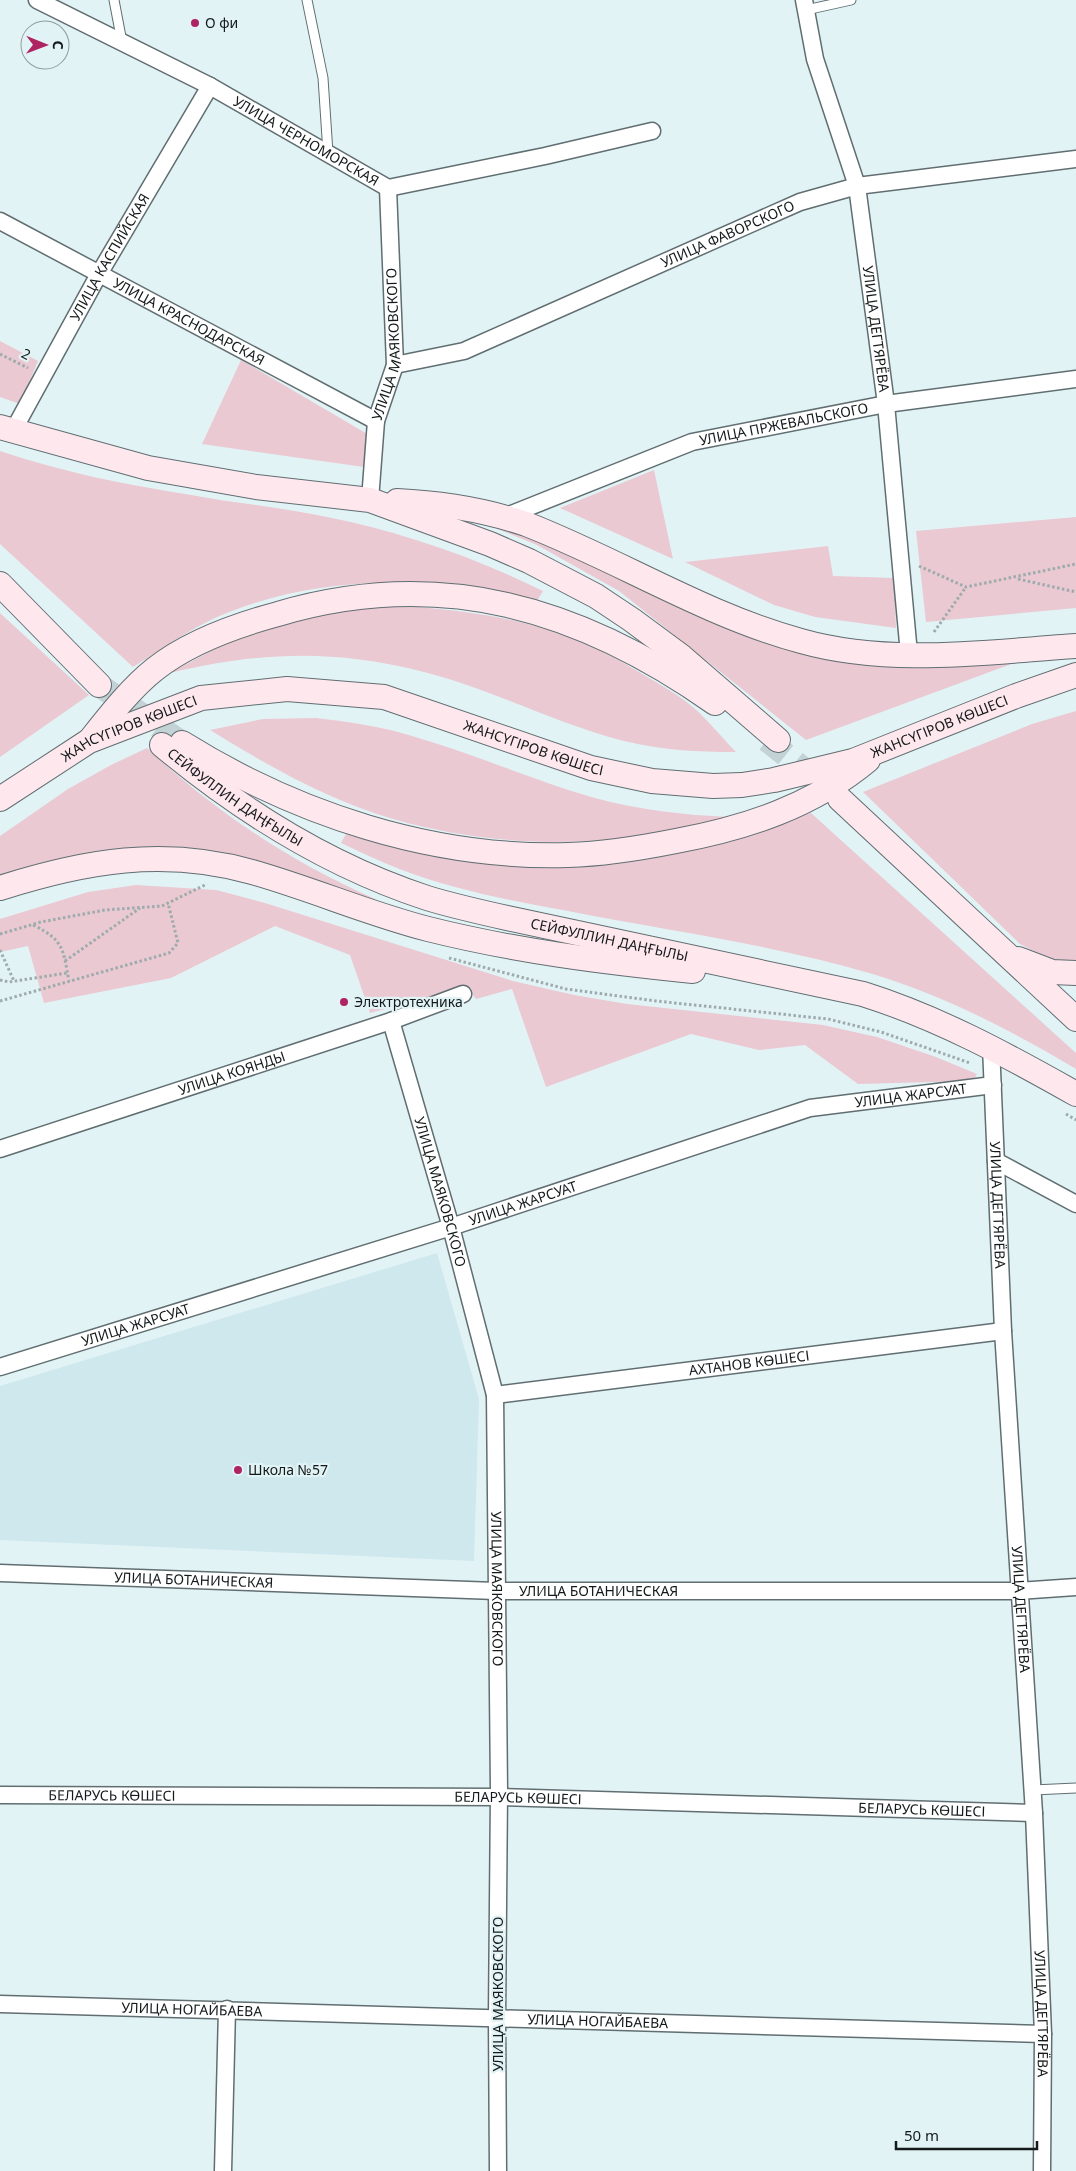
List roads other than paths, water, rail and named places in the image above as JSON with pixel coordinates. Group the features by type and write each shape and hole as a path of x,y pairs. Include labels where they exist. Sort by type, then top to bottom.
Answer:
{"main road":[{"path":"7,429 148,468 256,487 370,500 418,502 504,517 547,532 724,614 803,642 831,647 909,654 970,653 1076,646"},
{"path":"90,741 108,716 155,669 205,639 314,603 371,594 422,593 504,604 543,614 587,630 660,666 773,740 682,657 596,596 529,561 490,544 370,500"},
{"path":"0,584 99,685"},
{"name":"ЖАНСҮГІРОВ КӨШЕСІ","path":"0,799 90,741 201,698 287,689 384,697 574,762 652,781 713,786 742,785 853,761 1076,675"},
{"path":"1050,684 1076,684"},
{"name":"СЕЙФУЛЛИН ДАҢҒЫЛЫ","path":"877,752 843,781 792,809 766,818 702,837 633,850 568,856 472,850 415,839 358,824 310,809 260,788 172,744 234,801 284,832 370,875 409,891 462,908 856,992 893,1004 991,1046 1076,1094"},
{"path":"840,799 1076,1019"},
{"path":"0,888 119,859 169,858 251,871 426,929 520,950 609,963 816,984"},
{"path":"998,948 1036,968 1065,974 1076,973"}],"street":[{"name":"УЛИЦА ЧЕРНОМОРСКАЯ","path":"37,0 210,86 388,188 536,158 652,131"},
{"name":"УЛИЦА ДЕГТЯРЁВА","path":"805,5 815,59 857,186 886,404 909,654"},
{"name":"УЛИЦА КАСПИЙСКАЯ","path":"7,429 42,375 210,86"},
{"name":"УЛИЦА ФАВОРСКОГО","path":"395,365 464,351 800,202 857,186 1076,159"},
{"name":"УЛИЦА МАЯКОВСКОГО","path":"370,500 376,421 395,365 388,188"},
{"name":"УЛИЦА КРАСНОДАРСКАЯ","path":"0,221 376,421"},
{"name":"УЛИЦА ПРЖЕВАЛЬСКОГО","path":"504,517 692,442 886,404 1076,379"},
{"name":"УЛИЦА КОЯНДЫ","path":"0,1149 391,1021 463,994"},
{"name":"УЛИЦА МАЯКОВСКОГО","path":"391,1021 451,1227 495,1395 499,1797 498,2171"},
{"name":"УЛИЦА ДЕГТЯРЁВА","path":"991,1046 1003,1331 1018,1591 1033,1790 1043,2034 1042,2171"},
{"name":"УЛИЦА ЖАРСУАТ","path":"0,1367 451,1227 810,1108 993,1085"},
{"path":"996,1161 1076,1204"},
{"name":"АХТАНОВ КӨШЕСІ","path":"495,1395 1003,1331"},
{"name":"УЛИЦА БОТАНИЧЕСКАЯ","path":"0,1573 496,1591 1018,1591 1076,1587"},
{"name":"БЕЛАРУСЬ КӨШЕСІ","path":"0,1795 499,1797 1034,1813"},
{"name":"УЛИЦА НОГАЙБАЕВА","path":"0,2004 227,2009 1043,2034"},
{"path":"223,2171 227,2009"}],"lane":[{"path":"114,0 122,42"},
{"path":"307,0 323,78 328,153"},
{"path":"805,5 850,0"},
{"path":"1033,1790 1076,1788"}],"tunnel":[{"path":"99,685 182,743"},
{"path":"767,740 821,783"}],"place":[{"name":"О фи","path":"195,23"},
{"name":"Электротехника","path":"344,1002"},
{"name":"Школа №57","path":"238,1470"}]}
